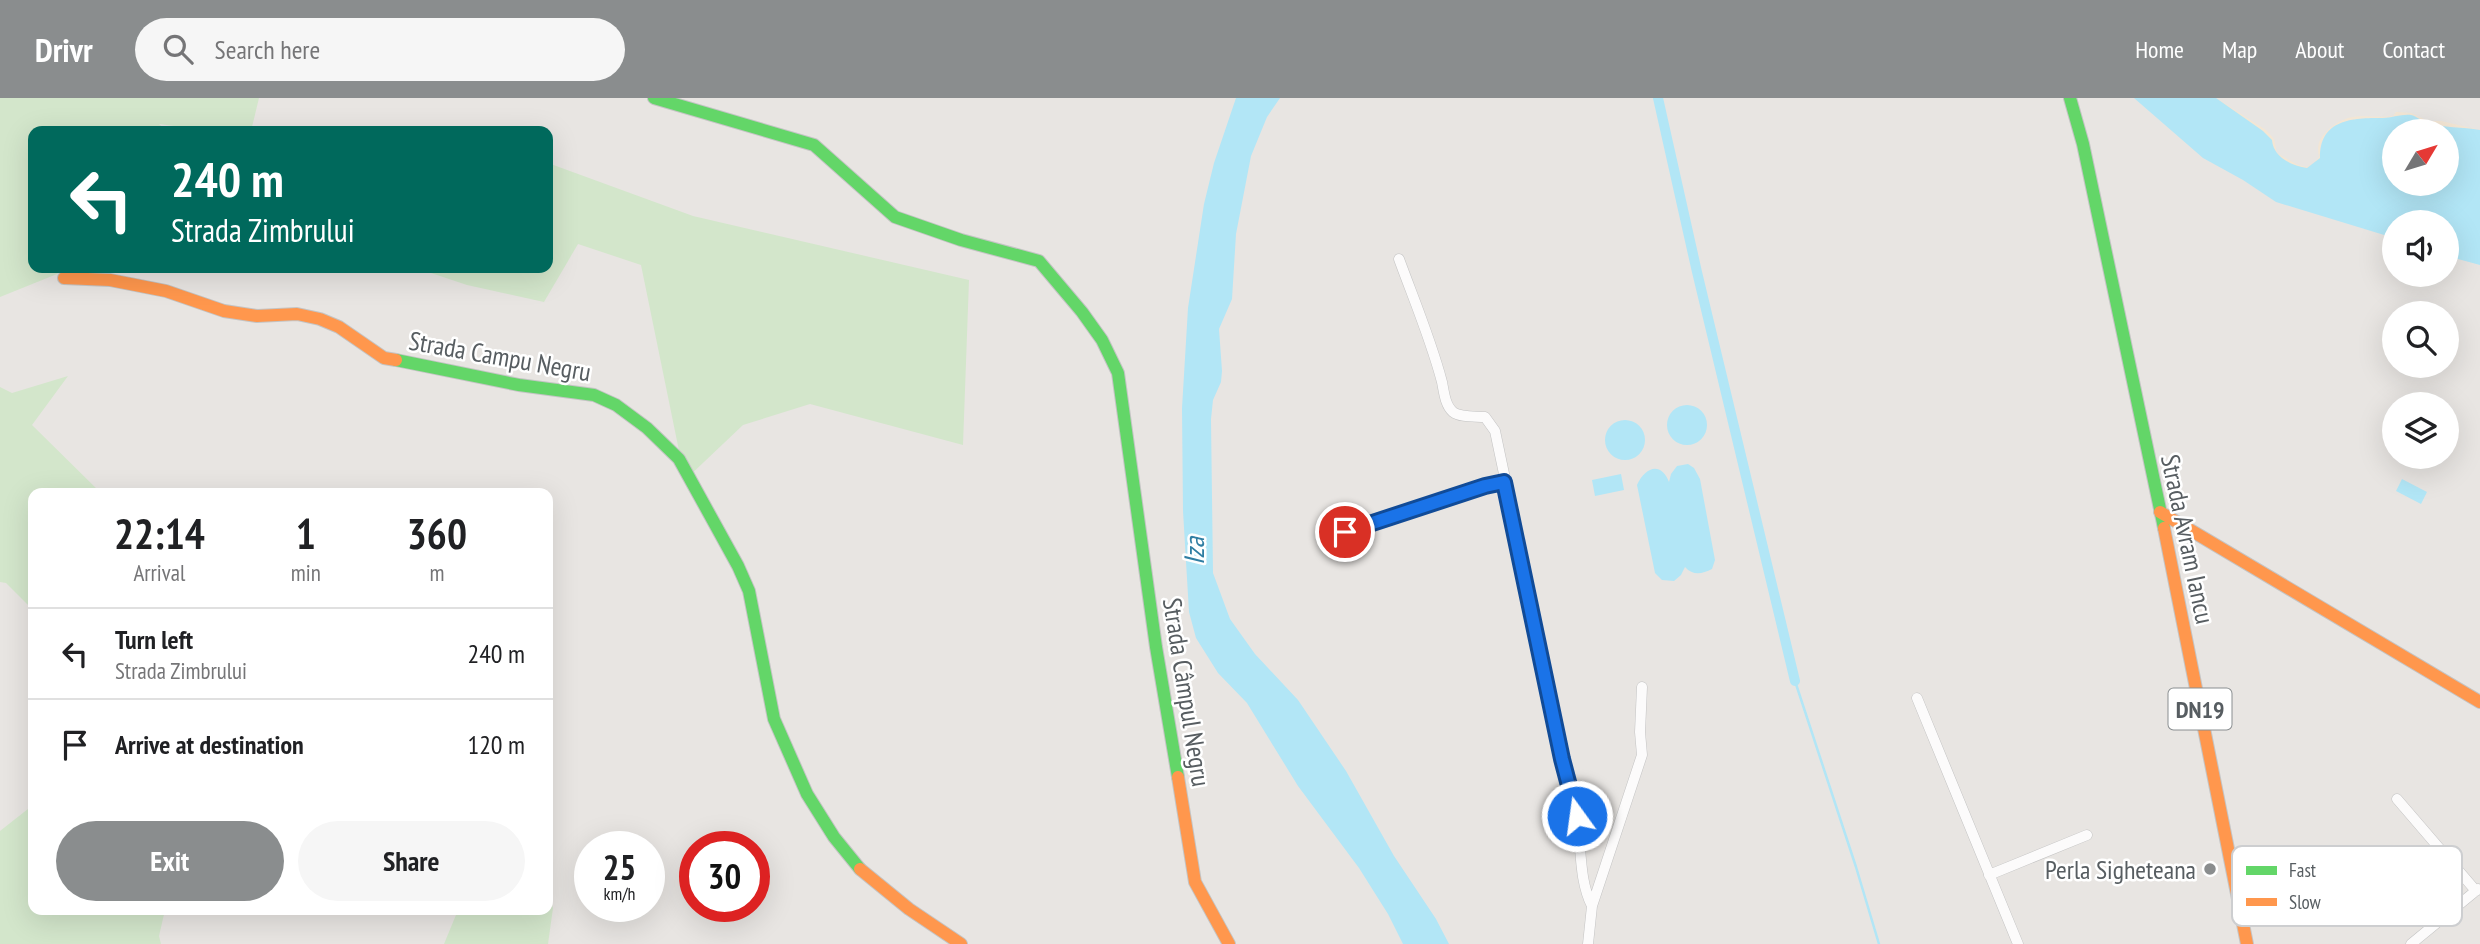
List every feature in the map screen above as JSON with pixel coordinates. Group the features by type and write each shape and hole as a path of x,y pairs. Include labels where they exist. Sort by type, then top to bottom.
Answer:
{"street":[{"name":"Strada Câmpul Negru","path":"654,98 814,145 895,216 961,240 1039,261 1102,340 1118,373 1156,647 1195,883 1229,944"},
{"name":"Strada Avram Iancu","path":"2070,98 2083,144 2232,870"},
{"path":"1399,258 1431,341 1447,403 1460,416 1485,417 1495,431 1562,759 1577,816 1586,894 1592,906"},
{"name":"Strada Campu Negru","path":"64,278 110,280 166,291 224,311 257,316 297,314 320,319 339,327 384,358 473,373 519,385 594,395 617,405 647,428 679,459 738,566 749,591 774,719 807,794 834,837 859,868 909,909 961,944"},
{"path":"1322,540 1504,482"},
{"path":"2160,512 2480,702"},
{"path":"1588,944 1592,906 1642,755 1642,687"},
{"path":"1917,698 2018,944"},
{"path":"2397,799 2439,846"},
{"path":"1989,875 2087,835"},
{"path":"2462,871 2478,889 2462,902"},
{"name":"Strada Avram Iancu","path":"2243,926 2247,944"},
{"path":"2411,944 2433,926"}],"green space":[{"path":"0,98 259,98 252,126 28,126 28,273 60,273 0,297"},
{"path":"553,165 693,216 969,280 963,445 810,404 743,425 685,480 641,265 578,244 544,302 467,285 431,273 553,273"},
{"path":"68,376 32,425 96,488 28,488 28,605 6,583 0,582 0,387 12,393"},
{"path":"28,809 28,915 164,915 159,936 161,944 0,944 0,831"},
{"path":"456,915 552,915 548,944 444,944"}],"sand":[{"path":"2216,98 2266,130 2274,139 2277,153 2307,167 2319,157 2321,138 2342,120 2358,116 2393,116 2396,112 2411,113 2424,119 2404,115 2340,123 2325,135 2320,158 2315,164 2307,168 2299,168 2283,159 2266,143 2247,122"}],"water":[{"name":"Iza","path":"1236,98 1280,98 1267,117 1251,156 1236,234 1232,299 1219,329 1222,371 1221,382 1213,400 1211,419 1213,573 1230,619 1255,654 1298,700 1346,771 1394,856 1436,919 1449,944 1403,944 1359,868 1298,786 1247,703 1218,673 1196,638 1189,612 1183,511 1182,408 1188,308 1204,204 1214,163"},
{"path":"2134,98 2216,98 2263,131 2284,160 2307,168 2320,158 2325,135 2340,123 2411,115 2420,119 2382,119 2382,196 2459,196 2459,128 2480,130 2480,265 2459,259 2459,210 2382,210 2382,234 2276,202 2203,158"},
{"path":"1687,405 1701,411 1707,425 1701,439 1687,445 1673,439 1667,425 1673,411"},
{"path":"1625,420 1639,426 1645,440 1639,454 1625,460 1611,454 1605,440 1611,426"},
{"path":"1688,464 1694,468 1700,479 1715,560 1712,569 1708,571 1694,573 1685,567 1674,581 1662,580 1655,573 1637,485 1644,474 1653,469 1662,471 1669,482 1677,466"},
{"path":"1621,474 1624,490 1595,496 1592,480"},
{"path":"2402,479 2427,492 2421,504 2396,491"}],"waterway":[{"path":"1658,98 1795,681"},
{"path":"1795,681 1879,944"}],"traffic: fast":[{"path":"654,98 814,145 895,217 961,240 1039,261 1082,312 1102,340 1118,373 1156,647 1178,777"},
{"path":"2070,98 2083,144 2164,528"},
{"path":"396,360 519,385 594,395 616,405 647,428 679,459 749,591 774,719 807,794 834,837 860,869"}],"traffic: slow":[{"path":"64,278 110,280 166,291 224,311 257,316 297,314 320,319 339,327 384,358 396,360"},
{"path":"2160,512 2480,702"},
{"path":"2164,528 2232,869"},
{"path":"1178,777 1195,882 1229,944"},
{"path":"860,869 909,909 961,944"},
{"path":"2243,926 2247,944"}],"place":[{"name":"Perla Sigheteana","path":"2210,869"}],"route":[{"path":"1345,532 1504,482 1562,759 1577,816"}]}
